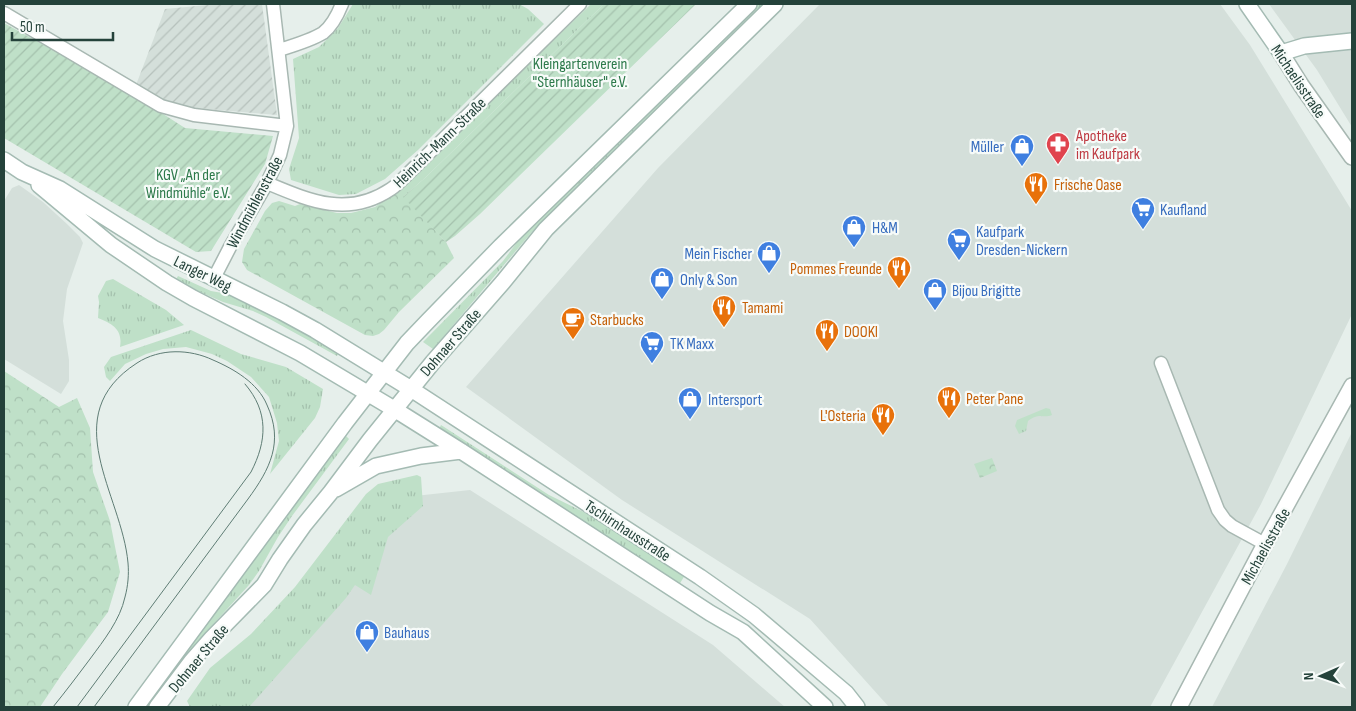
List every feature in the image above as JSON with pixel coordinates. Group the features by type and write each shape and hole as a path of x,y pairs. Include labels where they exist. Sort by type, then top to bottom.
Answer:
{"main road":[{"name":"Dohnaer Straße","path":"136,707 407,343 488,260 749,4"},
{"name":"Dohnaer Straße","path":"157,707 212,638 264,585 304,525 370,440 524,254 546,229 775,4"},
{"name":"Michaelisstraße","path":"1247,4 1352,157"},
{"path":"1281,53 1304,46 1352,40"},
{"name":"Langer Weg","path":"4,160 22,172 111,245 143,268 193,298 300,353 368,394"},
{"name":"Langer Weg","path":"22,172 60,189 155,249 291,316 385,372"},
{"name":"Tschirnhausstraße","path":"385,372 700,577 754,615 846,693 857,707"},
{"name":"Michaelisstraße","path":"1179,707 1265,544 1352,386"},
{"name":"Tschirnhausstraße","path":"368,394 461,451 743,632 825,707"},
{"path":"331,492 376,466 421,456 461,451"}],"street":[{"name":"Windmühlenstraße","path":"214,278 267,183 280,154 287,126 273,4"},
{"path":"279,50 298,44 323,32 338,14 342,4"},
{"name":"Heinrich-Mann-Straße","path":"267,183 300,197 336,205 363,203 390,189 416,166 580,4"},
{"path":"4,13 161,106 194,116 287,126"},
{"path":"1161,363 1218,510 1232,526 1265,544"}],"shaded area":[{"path":"218,4 262,4 277,115 174,106 136,85 165,9"},
{"path":"820,4 1220,4 1250,45 1352,211 1352,314 1261,504 1150,707 889,707 810,619 622,500 466,387 658,168"},
{"path":"1269,4 1352,4 1352,127 1317,70"},
{"path":"19,185 43,202 80,237 83,243 67,289 63,321 69,360 69,381 61,394 4,359 4,201 12,188"},
{"path":"1352,432 1352,707 1212,707 1287,564"},
{"path":"470,490 713,645 785,707 209,707 387,499"}],"green space":[{"path":"353,4 519,4 528,9 544,24 418,150 385,179 356,194 339,195 291,180 289,169 299,138 293,59 319,47 338,28"},
{"path":"591,4 604,4 426,177 403,197 398,190"},
{"name":"Kleingartenverein \"Sternhäuser\" e.V.","path":"604,4 696,4 480,214 446,242 403,197 426,177"},
{"path":"758,4 763,4 531,233 433,349 423,342 503,261 527,229"},
{"name":"KGV „An der Windmühle“ e.V.","path":"4,23 132,94 185,128 273,136 265,164 211,251 196,252 4,138"},
{"path":"398,190 446,242 454,258 379,334 373,336 365,335 247,270 242,262 244,249 265,211 272,203 279,201 295,206 300,204 337,213 351,213 375,207"},
{"path":"178,276 211,291 234,295 340,351 337,356 266,317 223,302 175,281"},
{"path":"113,279 166,310 184,325 120,347 120,336 116,328 98,318 98,296 106,281"},
{"path":"191,330 241,354 286,367 323,389 320,407 315,418 270,474 279,441 277,423 269,397 251,377 227,361 212,354 186,347 163,349 146,354 125,364 110,381 106,377 104,367 111,357"},
{"path":"4,371 59,407 77,398 90,428 93,472 110,521 120,572 108,612 40,707 4,707"},
{"path":"1046,408 1050,409 1052,415 1032,418 1028,421 1026,431 1019,434 1015,426 1017,420"},
{"path":"441,425 549,495 598,519 685,575 679,585 439,429"},
{"path":"345,435 349,439 292,516 249,585 208,630 147,707 143,707"},
{"path":"992,458 997,471 980,478 974,464"},
{"path":"417,475 421,477 423,506 388,537 371,595 355,585 346,598 249,707 190,707 187,701 210,668 251,634 295,587 366,494 378,484"}],"tram line":[{"path":"53,707 111,630 123,605 127,589 128,563 123,537 100,457 97,431 100,407 113,384 137,363 146,358 175,352 204,356 229,368 244,378 263,397 272,418 274,431 272,455 256,488 94,707"},
{"path":"77,707 251,472 260,449 263,427 258,405 245,384"}],"place":[{"name":"Apotheke im Kaufpark","path":"1058,165"},
{"name":"Müller","path":"1022,167"},
{"name":"Frische Oase","path":"1036,205"},
{"name":"Kaufland","path":"1143,230"},
{"name":"H&M","path":"854,248"},
{"name":"Kaufpark Dresden-Nickern","path":"959,261"},
{"name":"Mein Fischer","path":"769,274"},
{"name":"Pommes Freunde","path":"899,289"},
{"name":"Only & Son","path":"662,300"},
{"name":"Bijou Brigitte","path":"935,311"},
{"name":"Tamami","path":"724,328"},
{"name":"Starbucks","path":"573,340"},
{"name":"DOOKI","path":"827,352"},
{"name":"TK Maxx","path":"652,364"},
{"name":"Peter Pane","path":"949,419"},
{"name":"Intersport","path":"690,420"},
{"name":"L'Osteria","path":"883,436"},
{"name":"Bauhaus","path":"367,653"}]}
